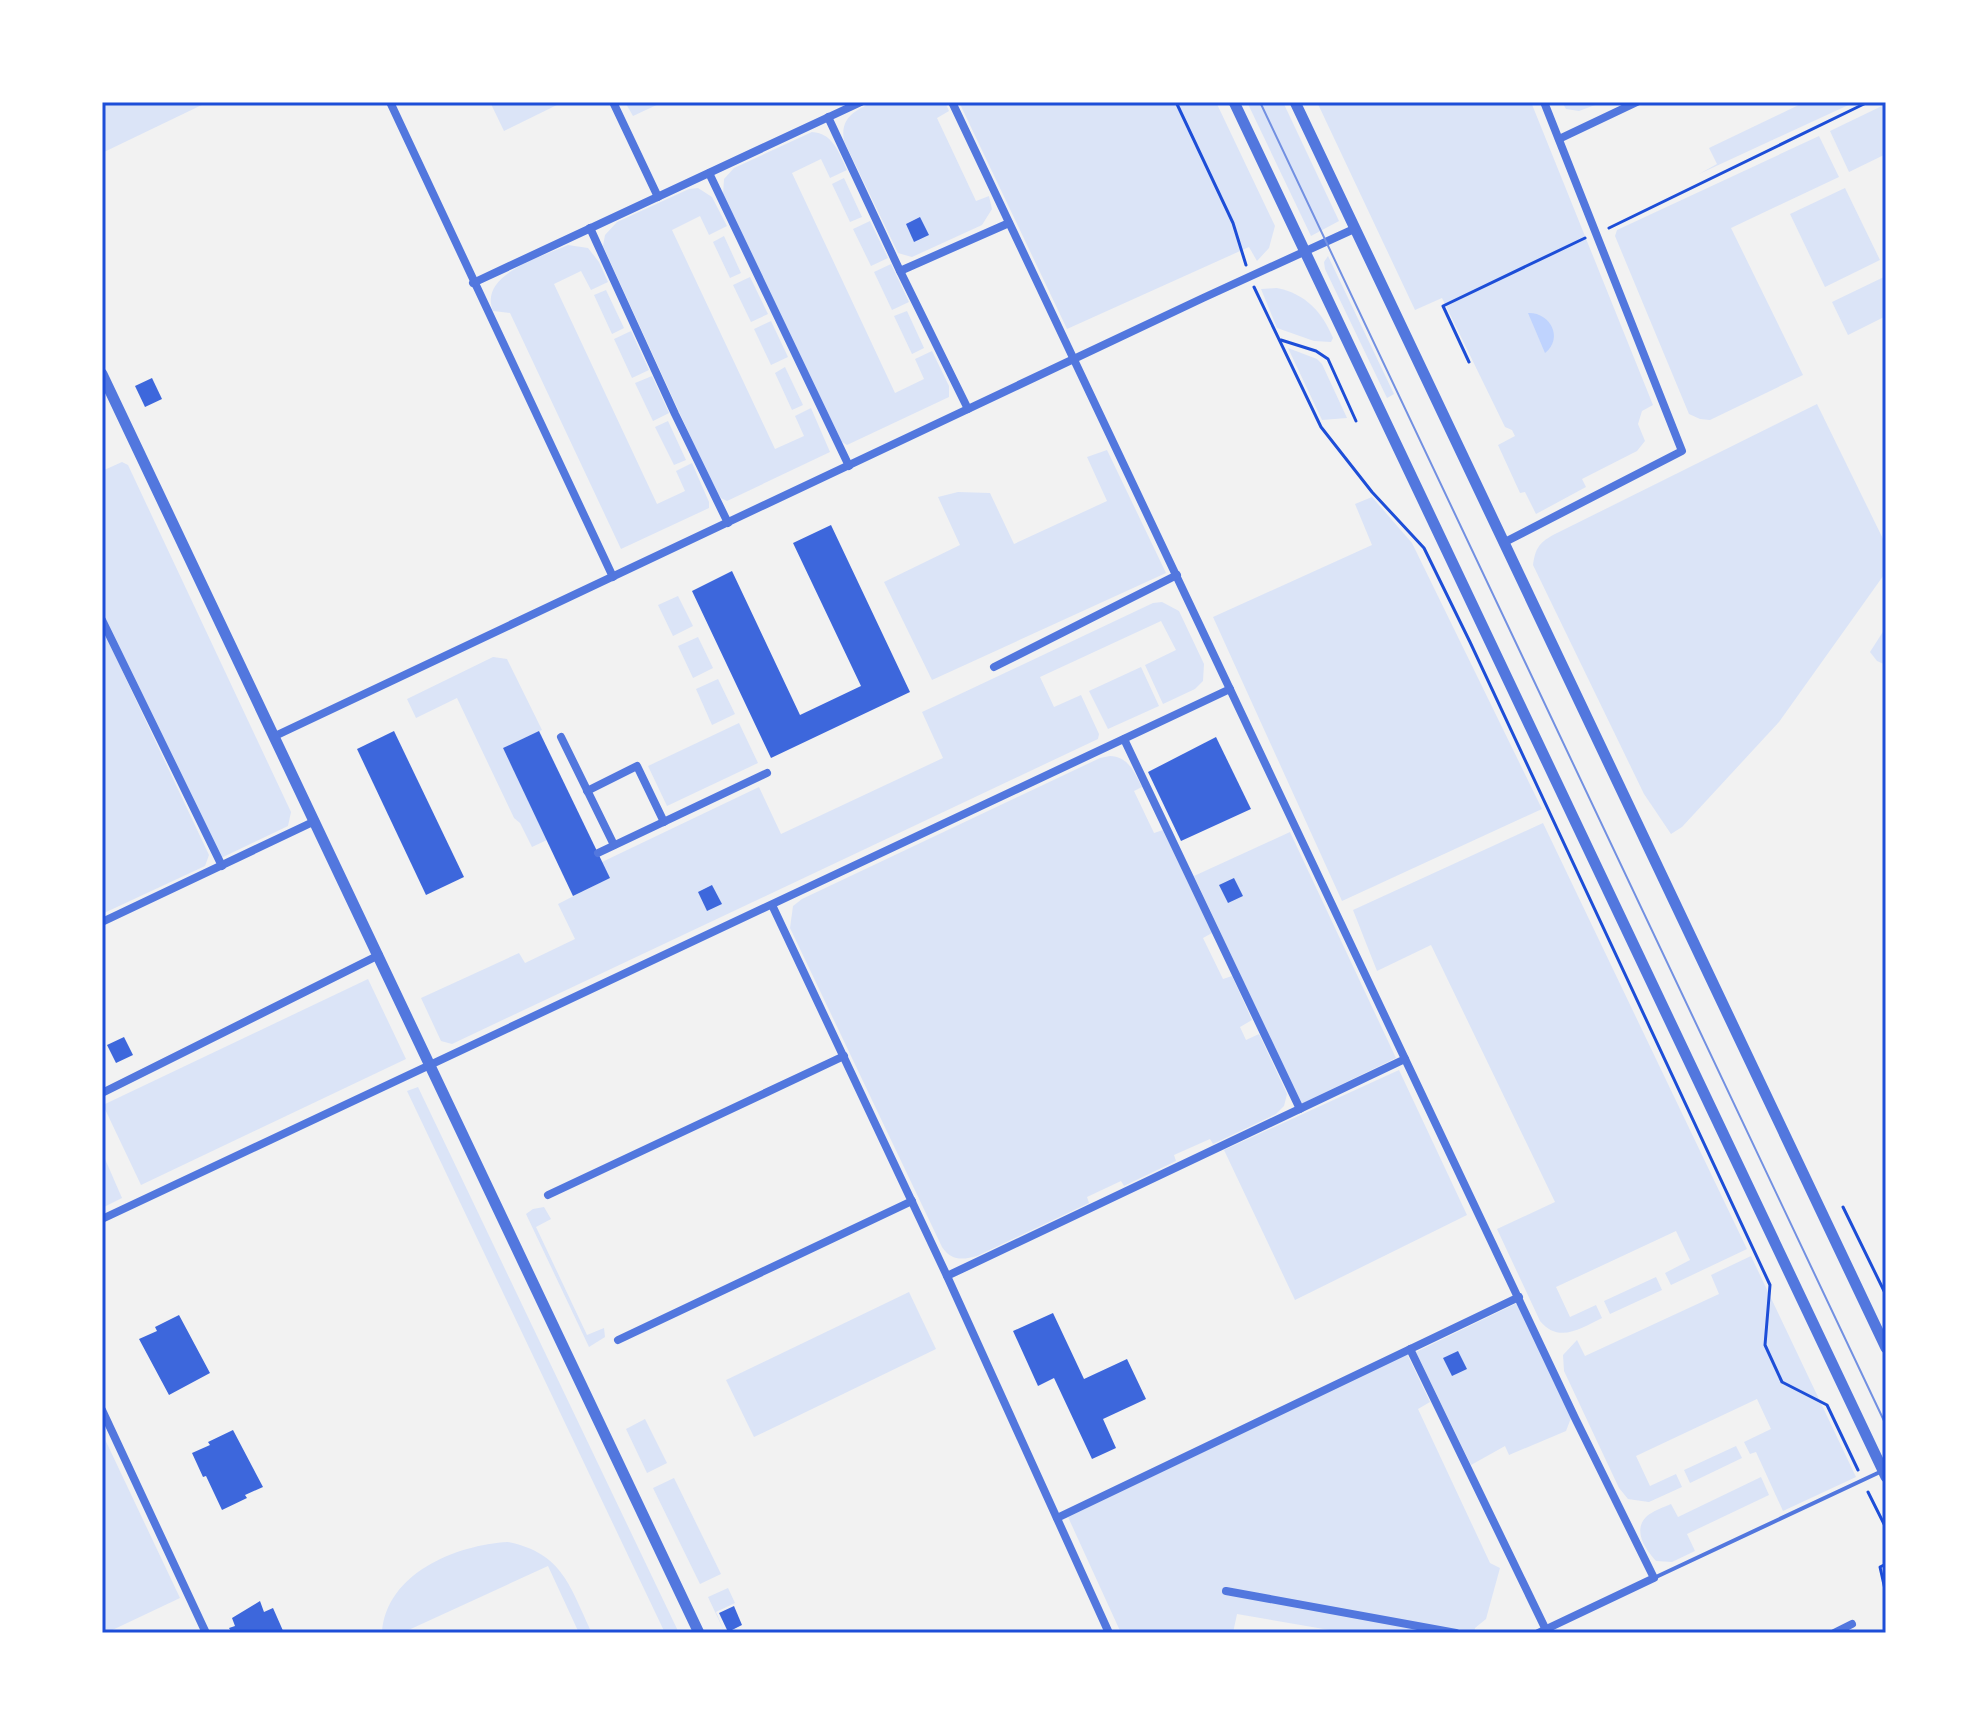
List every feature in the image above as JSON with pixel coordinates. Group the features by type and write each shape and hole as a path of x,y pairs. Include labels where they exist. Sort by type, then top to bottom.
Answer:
{"street":[{"path":"390,102 613,577"},
{"path":"613,102 658,197"},
{"path":"473,283 861,102"},
{"path":"952,102 1654,1578 1542,1632 1410,1349"},
{"path":"1234,102 1884,1474"},
{"path":"1295,102 1886,1348"},
{"path":"1503,543 1682,451 1544,102"},
{"path":"1559,139 1637,102"},
{"path":"828,117 968,409"},
{"path":"709,173 849,466"},
{"path":"900,271 1009,223"},
{"path":"590,228 728,523"},
{"path":"275,736 1354,229"},
{"path":"102,374 699,1633"},
{"path":"994,667 1177,575"},
{"path":"102,620 222,866"},
{"path":"102,1219 1230,689"},
{"path":"561,737 614,845"},
{"path":"1124,739 1300,1109"},
{"path":"587,791 637,766 664,822"},
{"path":"598,853 767,773"},
{"path":"102,922 315,821"},
{"path":"772,905 947,1276 1109,1633"},
{"path":"102,1093 379,955"},
{"path":"548,1195 844,1056"},
{"path":"947,1276 1405,1059"},
{"path":"618,1340 912,1201"},
{"path":"1057,1518 1519,1297"},
{"path":"102,1410 206,1633"},
{"path":"1226,1591 1456,1633"},
{"path":"1834,1633 1852,1624"}],"lane":[{"path":"1654,1578 1884,1474"}],"path":[{"path":"1176,102 1233,223 1259,301 1281,340 1321,427 1372,492 1424,548 1477,656 1770,1285 1765,1345 1782,1382 1827,1405 1886,1528"},
{"path":"1605,230 1868,102"},
{"path":"1469,362 1443,306 1589,237"},
{"path":"1281,340 1316,351 1328,359 1356,421"},
{"path":"1843,1207 1886,1295"},
{"path":"1886,1564 1880,1567 1886,1594"}],"shaded area":[{"path":"102,102 208,102 102,153"},
{"path":"490,102 563,102 504,131"},
{"path":"625,102 663,102 633,116"},
{"path":"873,102 945,102 949,111 937,118 976,201 989,196 992,209 982,225 912,257 898,253 844,141 846,121"},
{"path":"959,102 1216,102 1275,226 1269,248 1257,261 1249,247 1067,329"},
{"path":"1247,102 1283,102 1339,221 1311,236"},
{"path":"1317,102 1531,102 1653,405 1642,411 1638,424 1645,441 1637,451 1582,479 1586,487 1536,514 1525,492 1520,493 1498,445 1515,436 1512,430 1505,427 1442,298 1415,310"},
{"path":"1562,102 1603,102 1579,111 1566,109"},
{"path":"1805,102 1855,102 1699,174 1717,164 1709,148"},
{"path":"1886,104 1886,154 1849,172 1830,131"},
{"path":"812,132 830,140 847,170 830,178 821,159 792,173 895,393 924,379 915,359 932,351 949,386 949,397 847,445 842,442 723,195 724,179 734,168"},
{"path":"1819,136 1839,177 1731,228 1803,375 1710,420 1700,419 1689,414 1615,236 1617,230"},
{"path":"844,178 862,217 850,222 832,184"},
{"path":"698,188 712,197 727,226 709,235 700,216 672,230 775,449 804,436 795,416 811,408 830,452 727,501 715,490 603,246 605,235 617,222 689,189"},
{"path":"1845,188 1880,260 1825,287 1790,214"},
{"path":"870,221 888,258 871,266 853,229"},
{"path":"724,236 741,273 730,278 713,242"},
{"path":"568,245 588,248 608,282 591,290 581,271 554,284 657,504 685,491 676,471 692,463 709,502 709,508 621,549 510,313 493,311 491,298 503,277 529,261"},
{"path":"1328,256 1394,394 1387,398 1325,269 1324,262"},
{"path":"891,264 909,302 892,310 874,272"},
{"path":"1886,276 1886,316 1848,335 1832,302"},
{"path":"750,277 768,314 751,322 733,285"},
{"path":"1277,288 1305,300 1318,312 1333,338 1331,342 1314,341 1277,328 1261,289"},
{"path":"606,290 624,328 612,334 594,295"},
{"path":"907,311 924,348 912,354 894,316"},
{"path":"771,321 788,357 771,365 754,329"},
{"path":"631,331 649,370 632,378 614,339"},
{"path":"1288,348 1322,364 1347,418 1322,420"},
{"path":"785,367 803,405 792,410 775,373"},
{"path":"652,376 669,413 653,421 635,383"},
{"path":"1817,404 1886,545 1886,572 1779,722 1682,827 1671,834 1644,794 1533,565 1535,555 1538,547 1553,535"},
{"path":"668,421 686,460 674,465 655,427"},
{"path":"1107,450 1166,573 932,680 884,582 960,545 938,497 958,492 990,493 1014,544 1107,501 1087,457"},
{"path":"122,462 128,465 291,812 288,826 219,859 102,612 102,471"},
{"path":"1372,497 1412,543 1542,809 1342,901 1213,617 1372,545 1355,504"},
{"path":"678,596 693,626 673,636 658,605"},
{"path":"1162,602 1179,611 1204,664 1203,681 1195,689 1163,704 1145,665 1176,650 1161,621 1040,677 1054,707 1081,695 1099,734 1098,739 452,1044 441,1041 421,998 519,953 525,963 575,939 558,904 609,878 602,862 759,787 781,834 943,758 922,712 1153,603"},
{"path":"1886,627 1886,665 1877,661 1870,652"},
{"path":"102,628 209,855 205,866 102,914"},
{"path":"698,637 713,668 693,678 678,646"},
{"path":"493,657 507,659 542,730 503,748 547,840 532,847 520,823 514,818 457,698 416,718 407,699"},
{"path":"1141,667 1159,706 1108,729 1089,691"},
{"path":"718,679 735,714 712,725 696,689"},
{"path":"739,723 758,763 667,806 648,766"},
{"path":"1110,756 1126,762 1142,787 1134,791 1154,833 1163,830 1212,933 1203,938 1223,979 1232,976 1252,1020 1240,1027 1246,1040 1259,1034 1287,1094 1284,1106 1276,1114 1213,1144 1210,1139 1174,1155 1176,1161 1124,1186 1121,1181 1087,1197 1089,1203 977,1256 953,1257 942,1247 790,928 793,906 802,899"},
{"path":"1543,823 1747,1249 1671,1285 1665,1273 1690,1260 1676,1231 1556,1287 1570,1317 1596,1305 1602,1318 1562,1333 1547,1328 1540,1321 1497,1229 1555,1202 1431,945 1377,971 1353,910"},
{"path":"1290,832 1396,1058 1301,1104 1194,876"},
{"path":"368,979 406,1059 141,1185 103,1105"},
{"path":"1399,1070 1467,1215 1295,1300 1224,1150"},
{"path":"418,1087 679,1633 665,1633 407,1091"},
{"path":"102,1159 105,1159 122,1198 102,1208"},
{"path":"544,1207 551,1219 536,1227 587,1335 604,1328 605,1337 589,1347 526,1214"},
{"path":"1751,1256 1856,1477 1783,1511 1756,1452 1750,1454 1744,1442 1771,1429 1757,1399 1636,1456 1650,1486 1676,1474 1682,1487 1649,1502 1628,1499 1619,1488 1564,1371 1563,1355 1577,1340 1585,1356 1719,1294 1711,1275"},
{"path":"1656,1277 1662,1290 1610,1314 1604,1301"},
{"path":"909,1292 936,1349 754,1437 726,1380"},
{"path":"1517,1303 1571,1418 1566,1431 1509,1455 1505,1446 1471,1465 1416,1352"},
{"path":"1407,1354 1430,1402 1418,1409 1490,1563 1500,1568 1486,1619 1475,1628 1474,1633 1347,1633 1237,1614 1233,1633 1121,1633 1068,1517"},
{"path":"645,1419 667,1463 647,1473 626,1429"},
{"path":"102,1433 180,1598 106,1633 102,1633"},
{"path":"1736,1446 1742,1458 1690,1483 1684,1470"},
{"path":"1761,1477 1769,1495 1687,1534 1695,1551 1672,1562 1656,1561 1648,1551 1640,1533 1643,1521 1649,1514 1671,1504 1678,1517"},
{"path":"674,1478 721,1574 700,1584 653,1488"},
{"path":"508,1542 541,1554 553,1563 570,1587 592,1633 579,1633 548,1566 402,1633 382,1633 386,1612 396,1594 427,1566 467,1549"},
{"path":"728,1588 735,1603 716,1612 725,1633 708,1597"}],"water":[{"path":"1528,313 1543,317 1552,327 1553,340 1545,353"}],"building":[{"path":"920,217 929,235 914,242 906,224"},
{"path":"152,378 162,399 145,407 135,386"},
{"path":"831,525 910,692 771,758 692,591 732,571 800,715 861,686 793,543"},
{"path":"394,731 464,877 426,895 357,749"},
{"path":"539,731 610,878 573,896 503,748"},
{"path":"1216,737 1251,809 1181,841 1148,772"},
{"path":"1234,878 1243,896 1228,903 1219,885"},
{"path":"712,885 722,904 707,911 698,892"},
{"path":"124,1037 133,1055 116,1063 107,1045"},
{"path":"1053,1313 1084,1379 1127,1359 1146,1399 1103,1419 1116,1448 1092,1459 1054,1378 1038,1386 1013,1331"},
{"path":"179,1315 210,1373 169,1395 139,1339 157,1331 155,1327"},
{"path":"1458,1351 1467,1369 1452,1376 1443,1358"},
{"path":"233,1430 263,1487 222,1510 192,1453"},
{"path":"260,1601 264,1612 273,1608 284,1633 232,1633 229,1628 235,1626 232,1618"},
{"path":"734,1606 742,1625 728,1632 719,1613"}],"tram line":[{"path":"1260,102 1886,1425"}]}
